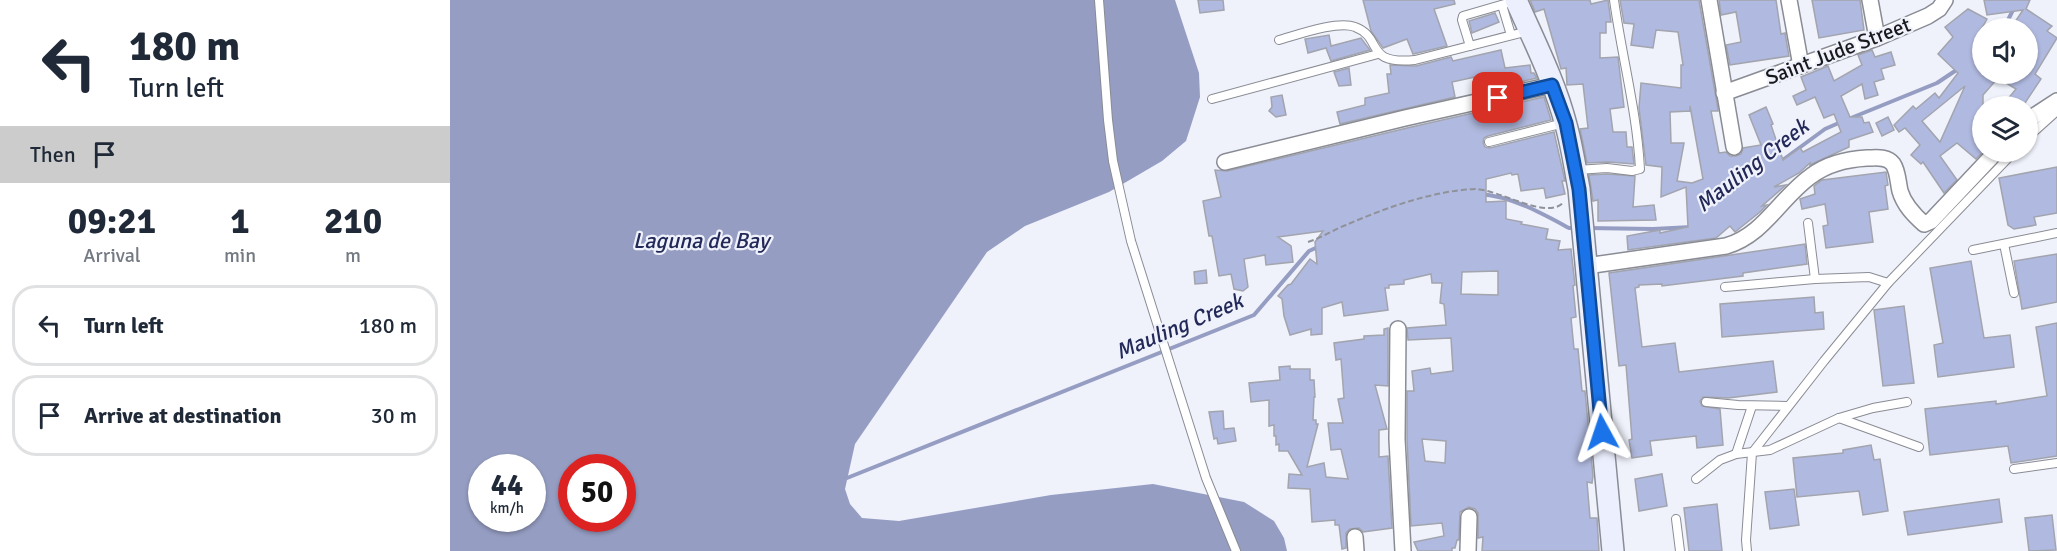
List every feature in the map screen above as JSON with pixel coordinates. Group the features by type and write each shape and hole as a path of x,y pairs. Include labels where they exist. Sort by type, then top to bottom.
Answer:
{"main road":[{"path":"1511,2 1520,33 1552,85 1566,123 1578,185 1613,551"}],"street":[{"path":"1709,0 1734,147"},
{"path":"1789,0 1801,66"},
{"path":"1870,0 1877,38"},
{"name":"Saint Jude Street","path":"1724,93 1877,38 1928,16 1939,9 1945,0"},
{"path":"1225,162 1552,85"},
{"path":"2038,113 2057,101"},
{"path":"1586,263 1726,246 1739,242 1755,231 1812,175 1849,159 1886,158 1894,165 1900,192 1905,202 1924,224 1931,221 1987,162"},
{"path":"1398,329 1397,439 1403,551"},
{"path":"1467,551 1469,517"}],"lane":[{"path":"1099,0 1102,69 1113,161 1131,241 1206,477 1236,551"},
{"path":"1578,185 1607,168 1632,171 1640,169 1633,99 1627,82 1614,0"},
{"path":"1470,46 1462,20 1463,16 1511,2"},
{"path":"1279,40 1345,24 1366,33 1378,54 1399,62 1520,33"},
{"path":"1212,99 1378,54"},
{"path":"2038,128 2057,111"},
{"path":"1489,142 1566,123"},
{"path":"1747,551 1752,453 1787,406 1888,284 2004,162"},
{"path":"1809,223 1815,279"},
{"path":"1973,250 2057,233"},
{"path":"2004,244 2014,293"},
{"path":"1725,288 1815,279 1869,277 1888,284"},
{"path":"1706,402 1787,406"},
{"path":"1696,479 1720,460 1736,454 1770,450 1839,418 1873,408 1907,402"},
{"path":"1736,454 1752,406"},
{"path":"1839,418 1919,447"},
{"path":"2014,469 2057,463"},
{"path":"1676,519 1680,551"}],"path":[{"path":"1308,242 1347,224 1430,195 1485,190 1527,204 1555,208 1578,185"}],"water":[{"name":"Laguna de Bay","path":"450,0 1175,0 1199,73 1200,97 1186,141 1162,161 1109,192 1025,226 987,252 855,444 845,489 850,504 862,518 899,521 1051,495 1153,484 1244,502 1274,521 1284,538 1287,551 450,551"}],"building":[{"path":"1198,0 1223,0 1224,10 1200,13"},
{"path":"1363,0 1454,0 1455,4 1434,9 1447,46 1413,54 1407,39 1383,48 1371,31"},
{"path":"1530,0 1590,0 1591,4 1608,0 1611,22 1606,22 1606,33 1600,33 1600,58 1618,57 1624,107 1610,109 1613,132 1626,132 1627,147 1632,147 1634,164 1587,163 1580,129 1588,128 1583,84 1567,85 1566,68 1561,69 1544,9 1535,12"},
{"path":"1620,0 1699,0 1718,109 1718,111 1711,111 1719,153 1726,152 1730,156 1741,154 1743,148 1761,145 1749,115 1766,107 1783,160 1800,148 1803,152 1841,132 1834,114 1824,118 1815,97 1797,105 1793,96 1806,90 1801,77 1828,66 1834,81 1862,65 1858,55 1872,50 1875,57 1891,52 1895,65 1881,69 1884,79 1874,82 1878,95 1865,99 1862,84 1841,96 1850,117 1862,117 1864,123 1869,122 1873,132 1849,140 1849,147 1810,165 1810,163 1799,173 1774,187 1786,185 1762,206 1767,205 1760,212 1735,232 1730,226 1716,238 1628,250 1627,236 1660,230 1660,233 1688,227 1686,187 1661,197 1662,167 1646,165 1639,108 1641,83 1681,88 1681,65 1683,65 1678,32 1656,30 1653,48 1631,45 1634,24 1624,23","holes":["1690,106 1703,179 1692,183 1677,181 1684,143 1671,143 1670,112 1690,111"]},
{"path":"1719,0 1776,0 1781,34 1785,33 1789,56 1730,65 1726,45 1741,42 1736,12 1721,15"},
{"path":"1812,0 1860,0 1864,30 1819,38"},
{"path":"1984,0 2030,0 2026,9 2052,26 2047,31 2057,38 2038,69 2038,18 2018,18 2023,10 1987,15"},
{"path":"1968,9 1985,18 1972,18 1972,84 1993,84 1983,96 1972,96 1972,156 1957,143 1940,156 1957,180 1944,193 1923,162 1921,164 1911,155 1920,145 1905,128 1899,132 1894,125 1913,106 1916,109 1935,93 1939,98 1958,73 1938,54 1953,37 1945,27","holes":["1965,86 1940,142 1922,121"]},
{"path":"1495,13 1499,22 1472,33 1469,21"},
{"path":"1329,35 1331,46 1361,38 1370,50 1331,61 1326,48 1308,53 1305,39"},
{"path":"1501,50 1505,68 1530,65 1531,73 1534,73 1537,78 1478,92 1475,77 1452,82 1455,97 1340,124 1337,112 1365,105 1365,98 1389,93 1387,74 1391,74 1390,65 1416,66 1451,57 1453,61"},
{"path":"1349,68 1351,85 1339,86 1334,72"},
{"path":"2008,84 2038,84 2030,96 2010,96 2016,89"},
{"path":"1282,95 1286,115 1276,117 1269,111 1272,107 1271,97"},
{"path":"1544,97 1551,120 1488,136 1484,138 1483,143 1485,147 1490,148 1554,132 1565,181 1562,181 1565,194 1546,198 1544,188 1521,191 1518,174 1512,175 1511,173 1486,179 1486,202 1506,201 1506,219 1548,229 1546,239 1560,241 1558,250 1571,249 1576,317 1571,318 1574,349 1578,349 1582,391 1585,391 1593,476 1592,483 1587,482 1590,518 1597,518 1599,551 1482,551 1483,537 1478,538 1478,513 1469,507 1460,512 1459,540 1452,551 1418,551 1414,542 1444,536 1442,523 1411,526 1407,391 1414,391 1412,371 1430,368 1431,374 1453,371 1451,338 1408,340 1407,328 1446,325 1444,304 1440,303 1442,283 1432,283 1431,274 1404,280 1404,284 1389,285 1389,288 1385,288 1388,310 1344,316 1342,302 1322,308 1322,334 1311,335 1311,329 1290,335 1282,299 1278,296 1291,284 1310,259 1317,264 1315,242 1323,231 1278,237 1291,246 1293,262 1266,265 1265,255 1244,259 1248,287 1243,291 1234,289 1231,274 1219,276 1203,201 1221,197 1215,170 1227,171","holes":["1498,271 1498,295 1461,294 1462,272","1422,439 1446,441 1445,463 1425,461"]},
{"path":"1888,117 1894,130 1882,136 1876,123"},
{"path":"2057,167 2057,213 2034,217 2036,225 2014,229 2008,225 1999,178"},
{"path":"1886,172 1888,209 1869,212 1873,242 1826,248 1823,226 1828,225 1825,204 1802,209 1800,199 1815,194 1814,186 1822,180"},
{"path":"1589,175 1635,176 1633,207 1654,205 1656,220 1598,221 1598,200 1593,201"},
{"path":"1805,244 1807,264 1743,273 1743,276 1662,286 1662,284 1639,285 1635,288 1642,347 1675,343 1679,372 1773,361 1777,392 1728,398 1703,397 1700,401 1702,406 1720,409 1723,445 1697,448 1696,436 1650,441 1652,455 1632,458 1629,440 1632,439 1626,365 1619,366 1609,273"},
{"path":"2057,254 2057,302 2022,309 2014,261"},
{"path":"1971,261 1984,338 2010,335 2014,367 1938,377 1934,345 1943,343 1930,268"},
{"path":"1206,270 1207,283 1195,284 1194,272"},
{"path":"1814,297 1815,313 1823,312 1824,329 1722,337 1720,304"},
{"path":"1904,306 1914,383 1883,386 1874,310"},
{"path":"2057,323 2057,456 2011,463 2008,446 1930,455 1925,409 1996,401 1996,404 2047,396 2036,327"},
{"path":"1388,328 1388,386 1375,385 1387,429 1379,430 1379,457 1388,456 1392,528 1363,532 1359,528 1350,529 1346,533 1346,548 1342,549 1339,525 1335,525 1335,520 1312,522 1310,489 1288,488 1289,474 1302,475 1288,451 1279,451 1279,444 1276,445 1274,425 1269,426 1269,400 1251,402 1249,383 1280,380 1279,367 1310,369 1310,380 1314,380 1315,397 1313,420 1316,420 1318,424 1307,467 1324,463 1326,477 1348,479 1341,449 1331,450 1328,423 1343,423 1338,399 1344,398 1341,359 1336,360 1334,343 1364,339 1364,336 1384,335 1384,329"},
{"path":"1223,411 1224,429 1234,428 1236,441 1218,444 1217,438 1214,439 1209,412"},
{"path":"1871,445 1874,460 1880,459 1888,511 1863,515 1859,491 1797,497 1793,458 1843,453 1843,450"},
{"path":"1662,474 1667,506 1639,511 1635,479"},
{"path":"1794,489 1799,525 1770,529 1765,492"},
{"path":"1999,499 2002,522 1908,535 1904,512"},
{"path":"1717,504 1722,551 1689,551 1684,508"},
{"path":"2052,515 2056,550 2029,551 2025,518"}],"waterway":[{"name":"Mauling Creek","path":"2009,18 2018,0"},
{"name":"Mauling Creek","path":"1851,118 1937,83 1958,69"},
{"name":"Mauling Creek","path":"1780,162 1825,129 1841,122"},
{"name":"Mauling Creek","path":"1481,194 1516,202 1569,228 1575,228"},
{"name":"Mauling Creek","path":"1588,228 1692,227"},
{"name":"Mauling Creek","path":"847,478 1254,315 1309,251 1320,246"}],"route":[{"path":"1498,98 1552,85 1566,123 1579,189 1602,432"}]}
